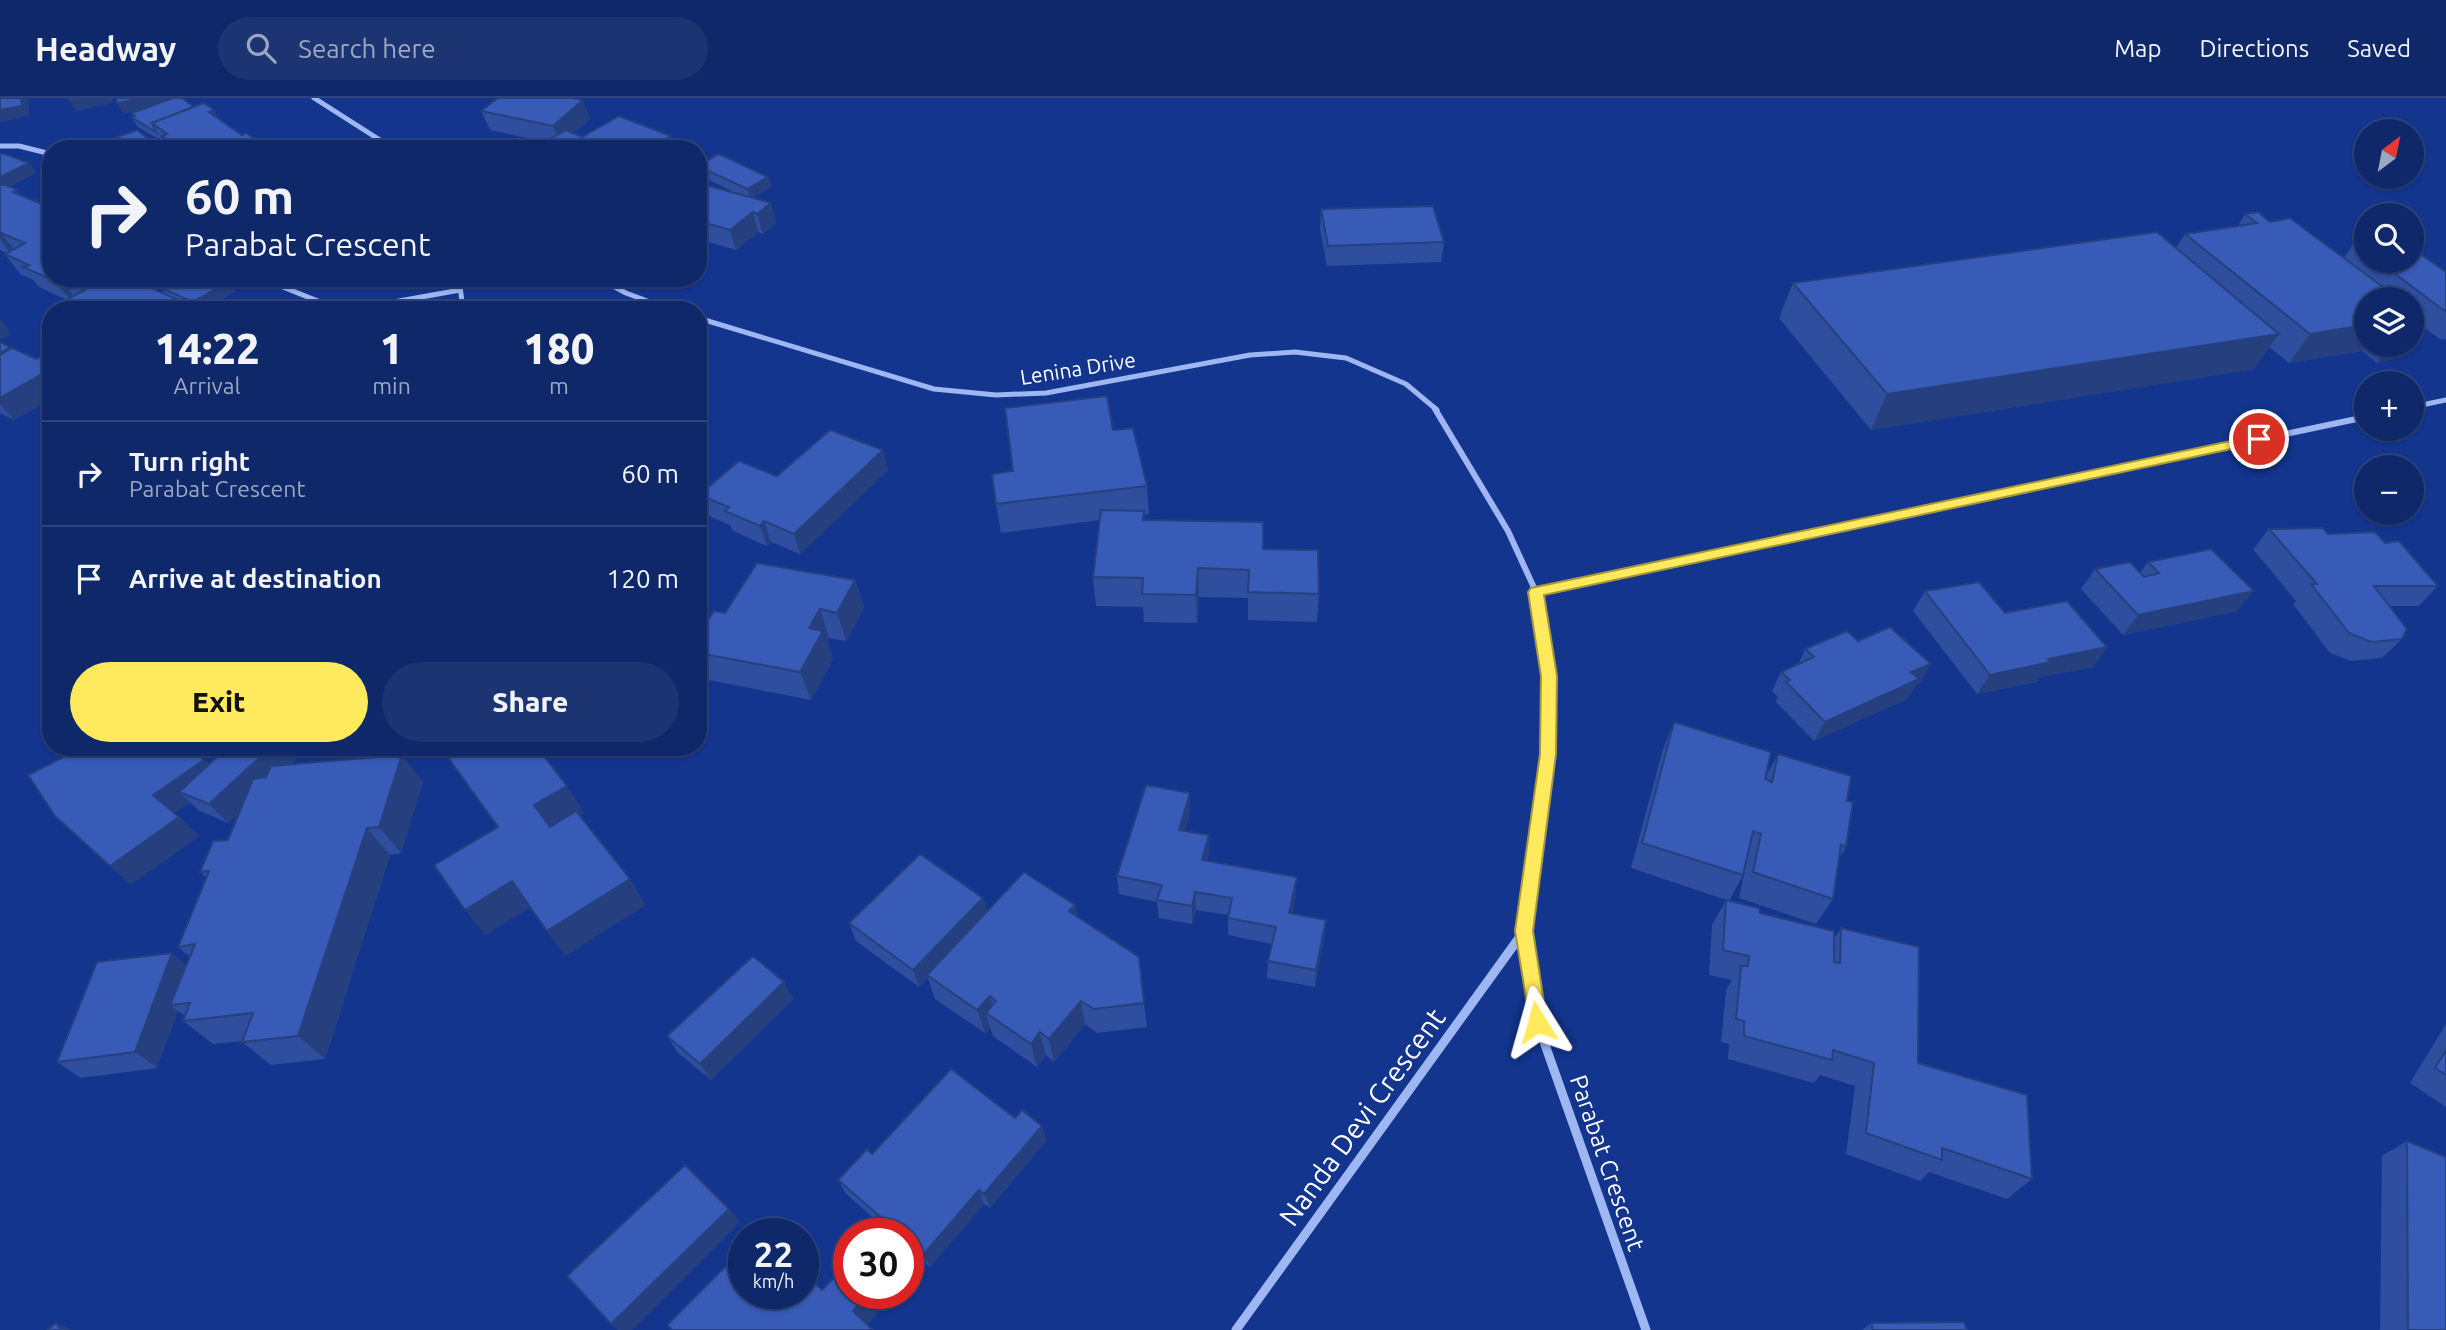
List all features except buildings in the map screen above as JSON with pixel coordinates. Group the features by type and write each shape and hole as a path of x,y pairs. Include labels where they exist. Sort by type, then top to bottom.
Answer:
{"street":[{"path":"314,98 380,140"},
{"path":"0,146 19,146 42,152"},
{"path":"283,287 318,301"},
{"path":"460,287 462,301"},
{"path":"615,287 647,301"},
{"path":"399,301 460,290"},
{"name":"Lenina Drive","path":"707,321 934,389 996,395 1046,393 1250,355 1295,352 1346,358"},
{"name":"Parabat Crescent","path":"1346,358 1406,384 1439,412 1508,531 1536,592 1549,676 1548,754 1524,931 1537,1022 1646,1330"},
{"path":"2424,405 2446,400"},
{"path":"1536,592 2354,419"},
{"name":"Nanda Devi Crescent","path":"1236,1330 1524,931"}],"route":[{"path":"1537,1022 1524,931 1548,754 1549,676 1536,592 2259,439"}]}
